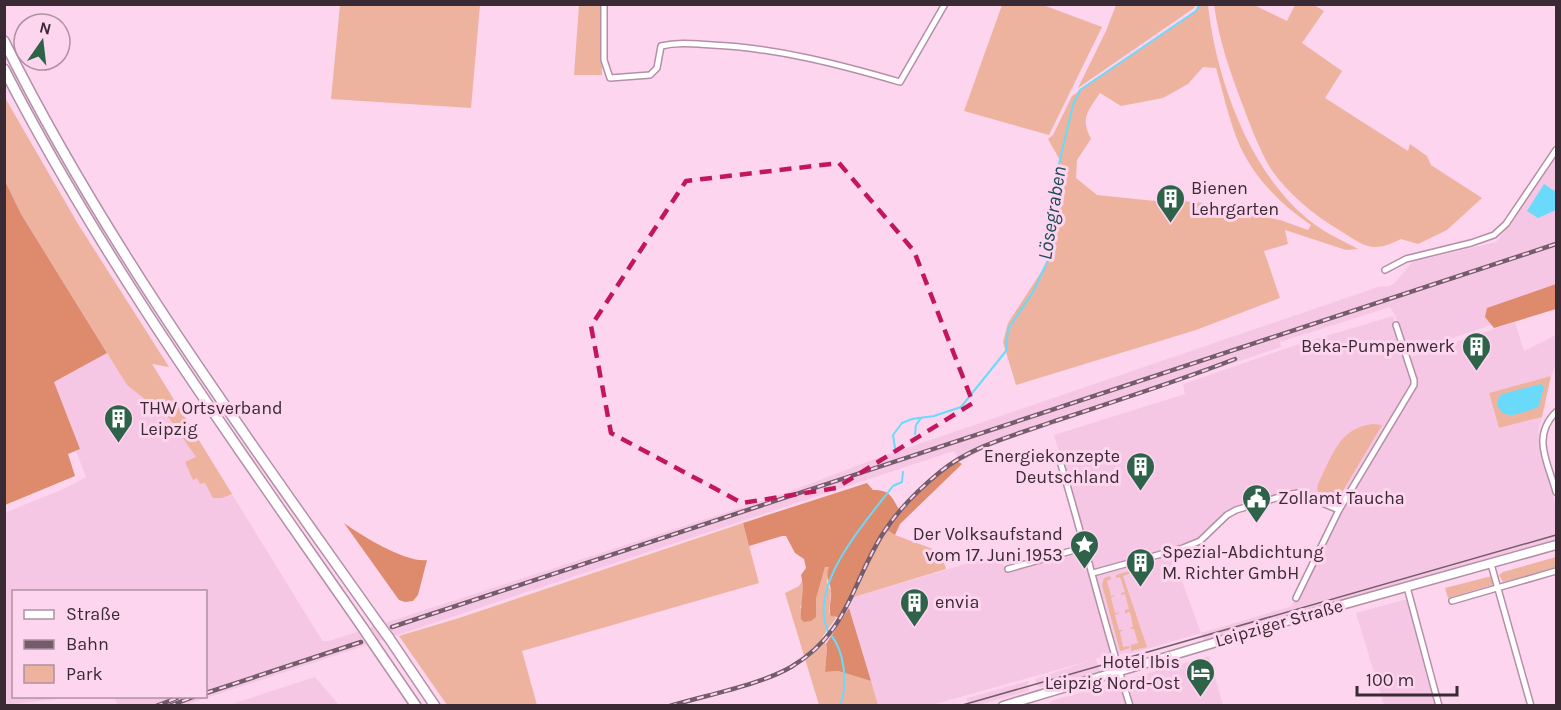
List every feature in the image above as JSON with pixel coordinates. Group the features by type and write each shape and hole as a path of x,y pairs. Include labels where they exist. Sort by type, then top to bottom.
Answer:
{"highway":[{"path":"4,41 84,188 147,289 245,435 435,705"},
{"path":"4,69 72,192 136,294 416,705"}],"main road":[{"name":"Leipziger Straße","path":"1003,705 1557,545"}],"street":[{"path":"604,4 604,60 610,78 650,75 657,68 662,46 673,43 727,46 811,57 900,82 945,4"},
{"path":"1386,270 1406,259 1494,235 1506,224 1557,150"},
{"path":"1296,598 1339,510 1414,385 1396,325"},
{"path":"1557,412 1546,425 1542,442 1557,492"},
{"path":"1059,458 1130,705"},
{"path":"1093,573 1200,541 1227,515 1236,510 1286,495 1298,493 1339,510"},
{"path":"1008,569 1085,547"},
{"path":"1491,564 1531,705"},
{"path":"1452,601 1557,571"},
{"path":"1407,588 1439,705"}],"highlighted area":[{"path":"839,163 914,251 973,403 836,488 742,503 611,433 591,326 686,181"}],"shaded area":[{"path":"1556,156 1556,303 1408,353 1390,307 1280,342 1281,347 990,446 960,462 954,451 207,698 207,590 12,590 12,698 64,698 5,705 4,513 66,488 86,477 76,451 80,449 54,382 107,353 152,364 318,634 323,641 329,641 786,493 872,460 1378,287 1389,286 1395,283 1412,262 1496,242"},
{"path":"5,181 21,214 107,353 54,382 80,449 68,454 75,476 5,505"},
{"path":"1556,284 1556,309 1494,328 1485,317 1487,308"},
{"path":"1393,316 1407,358 1515,322 1524,351 1556,335 1556,364 1551,376 1489,393 1499,428 1542,417 1538,432 1556,509 1556,539 1204,640 1201,633 1133,653 1114,654 1096,659 1100,671 1047,686 1037,686 1035,679 1092,660 932,705 878,705 849,608 854,597 999,554 1005,570 1086,547 1054,435 1185,394 1183,384 1296,345","holes":["1302,492 1339,510 1296,592 1292,606 1201,633 1171,551 1205,537 1229,513"]},
{"path":"957,461 962,464 900,524 895,535 887,530 919,493"},
{"path":"867,483 873,490 883,491 889,495 899,509 880,536 851,597 838,617 831,616 831,591 827,574 829,567 825,567 816,599 816,617 804,622 801,619 803,587 801,575 806,568 804,559 795,553 786,536 749,546 743,523"},
{"path":"344,523 396,553 418,560 427,560 418,595 413,601 399,600"},
{"path":"1411,598 1442,705 1384,705 1356,613"},
{"path":"849,608 871,681 838,671 825,672 826,644"},
{"path":"1209,656 1223,705 1046,706 1054,700"},
{"path":"315,677 339,705 229,705"},
{"path":"1028,681 1029,691 977,705 970,705 967,701 967,698"},
{"path":"114,698 206,698 185,705 118,705"}],"green space":[{"path":"340,5 480,5 471,108 331,99"},
{"path":"579,5 601,5 602,75 574,75"},
{"path":"1002,5 1043,5 1102,27 1049,135 964,111"},
{"path":"1116,5 1195,5 1194,8 1078,88 1106,31"},
{"path":"1200,5 1208,5 1212,34 1228,95 1255,154 1272,180 1292,204 1314,224 1358,249 1346,250 1285,230 1288,244 1264,251 1280,298 1196,330 1016,385 1003,342 1008,323 1045,266 1052,246 1055,185 1060,160 1048,139 1053,135 1072,96 1197,11","holes":["1203,67 1216,68 1231,122 1250,165 1288,208 1311,225 1308,230 1280,220 1243,213 1224,205 1097,195 1076,178 1077,160 1091,139 1086,125 1087,115 1100,93 1121,106 1163,98 1188,84"]},
{"path":"1214,5 1254,5 1287,21 1295,5 1314,5 1324,11 1302,43 1342,71 1325,98 1408,151 1410,144 1427,156 1431,165 1482,198 1447,230 1418,244 1401,239 1382,246 1368,246 1320,218 1285,187 1263,154 1229,68"},
{"path":"4,96 78,224 169,367 152,364 232,494 222,498 213,498 205,483 200,484 197,478 193,480 185,462 196,457 169,418 127,385 21,214 5,181"},
{"path":"1551,376 1542,417 1499,428 1489,393"},
{"path":"1373,424 1382,425 1340,496 1334,501 1321,496 1317,488 1318,484 1338,445 1352,431"},
{"path":"743,523 759,583 522,651 537,705 447,705 399,636 459,618"},
{"path":"887,530 941,552 946,569 854,597 876,549"},
{"path":"1556,557 1556,567 1503,582 1499,575 1503,572"},
{"path":"1156,563 1123,576 1147,647 1131,651 1131,645 1138,643 1134,629 1130,629 1133,626 1130,612 1125,613 1125,610 1129,609 1125,594 1121,595 1121,593 1125,592 1120,577 1116,578 1116,575"},
{"path":"829,566 827,583 831,591 829,612 836,618 823,636 827,648 825,672 838,671 871,681 878,705 819,705 785,593 799,586 802,581 803,601 800,608 816,617 816,599 825,567"},
{"path":"1110,576 1111,579 1107,581 1111,596 1115,595 1111,598 1115,613 1120,612 1115,615 1119,630 1123,630 1120,632 1123,647 1129,646 1130,648 1120,651 1102,585 1104,578"},
{"path":"1492,576 1494,583 1492,585 1448,598 1445,588"}],"water":[{"path":"1544,184 1556,192 1556,210 1538,218 1527,211"},
{"path":"1541,384 1544,387 1539,406 1536,408 1510,415 1499,408 1498,400 1502,394"}],"waterway":[{"name":"Lösegraben","path":"895,448 893,435 902,423 961,407 1006,351 1008,329 1033,292 1049,258 1054,229 1054,188 1073,105 1080,90 1196,11 1200,4"},
{"path":"915,434 916,425 921,418"},
{"name":"Lösegraben","path":"828,631 824,613 826,594 832,574 855,535 893,486 902,482 903,472"},
{"name":"Lösegraben","path":"831,635 836,642 844,669 844,689 840,706"}],"tram line":[{"path":"959,706 1556,535"}],"railway":[{"path":"392,627 1556,244"},
{"path":"670,706 764,679 791,667 810,654 824,640 846,608 871,554 894,518 924,486 966,455 995,442 1235,359"},
{"path":"207,693 361,642"},
{"path":"156,706 177,698"},
{"path":"169,706 191,698"}],"place":[{"name":"Bienen Lehrgarten","path":"1170,224"},
{"name":"Beka-Pumpenwerk","path":"1476,372"},
{"name":"THW Ortsverband Leipzig","path":"119,444"},
{"name":"Energiekonzepte Deutschland","path":"1141,492"},
{"name":"Zollamt Taucha","path":"1257,524"},
{"name":"Der Volksaufstand vom 17. Juni 1953","path":"1084,570"},
{"name":"Spezial-Abdichtung M. Richter GmbH","path":"1141,588"},
{"name":"envia","path":"914,628"},
{"name":"Hotel Ibis Leipzig Nord-Ost","path":"1201,698"}]}
